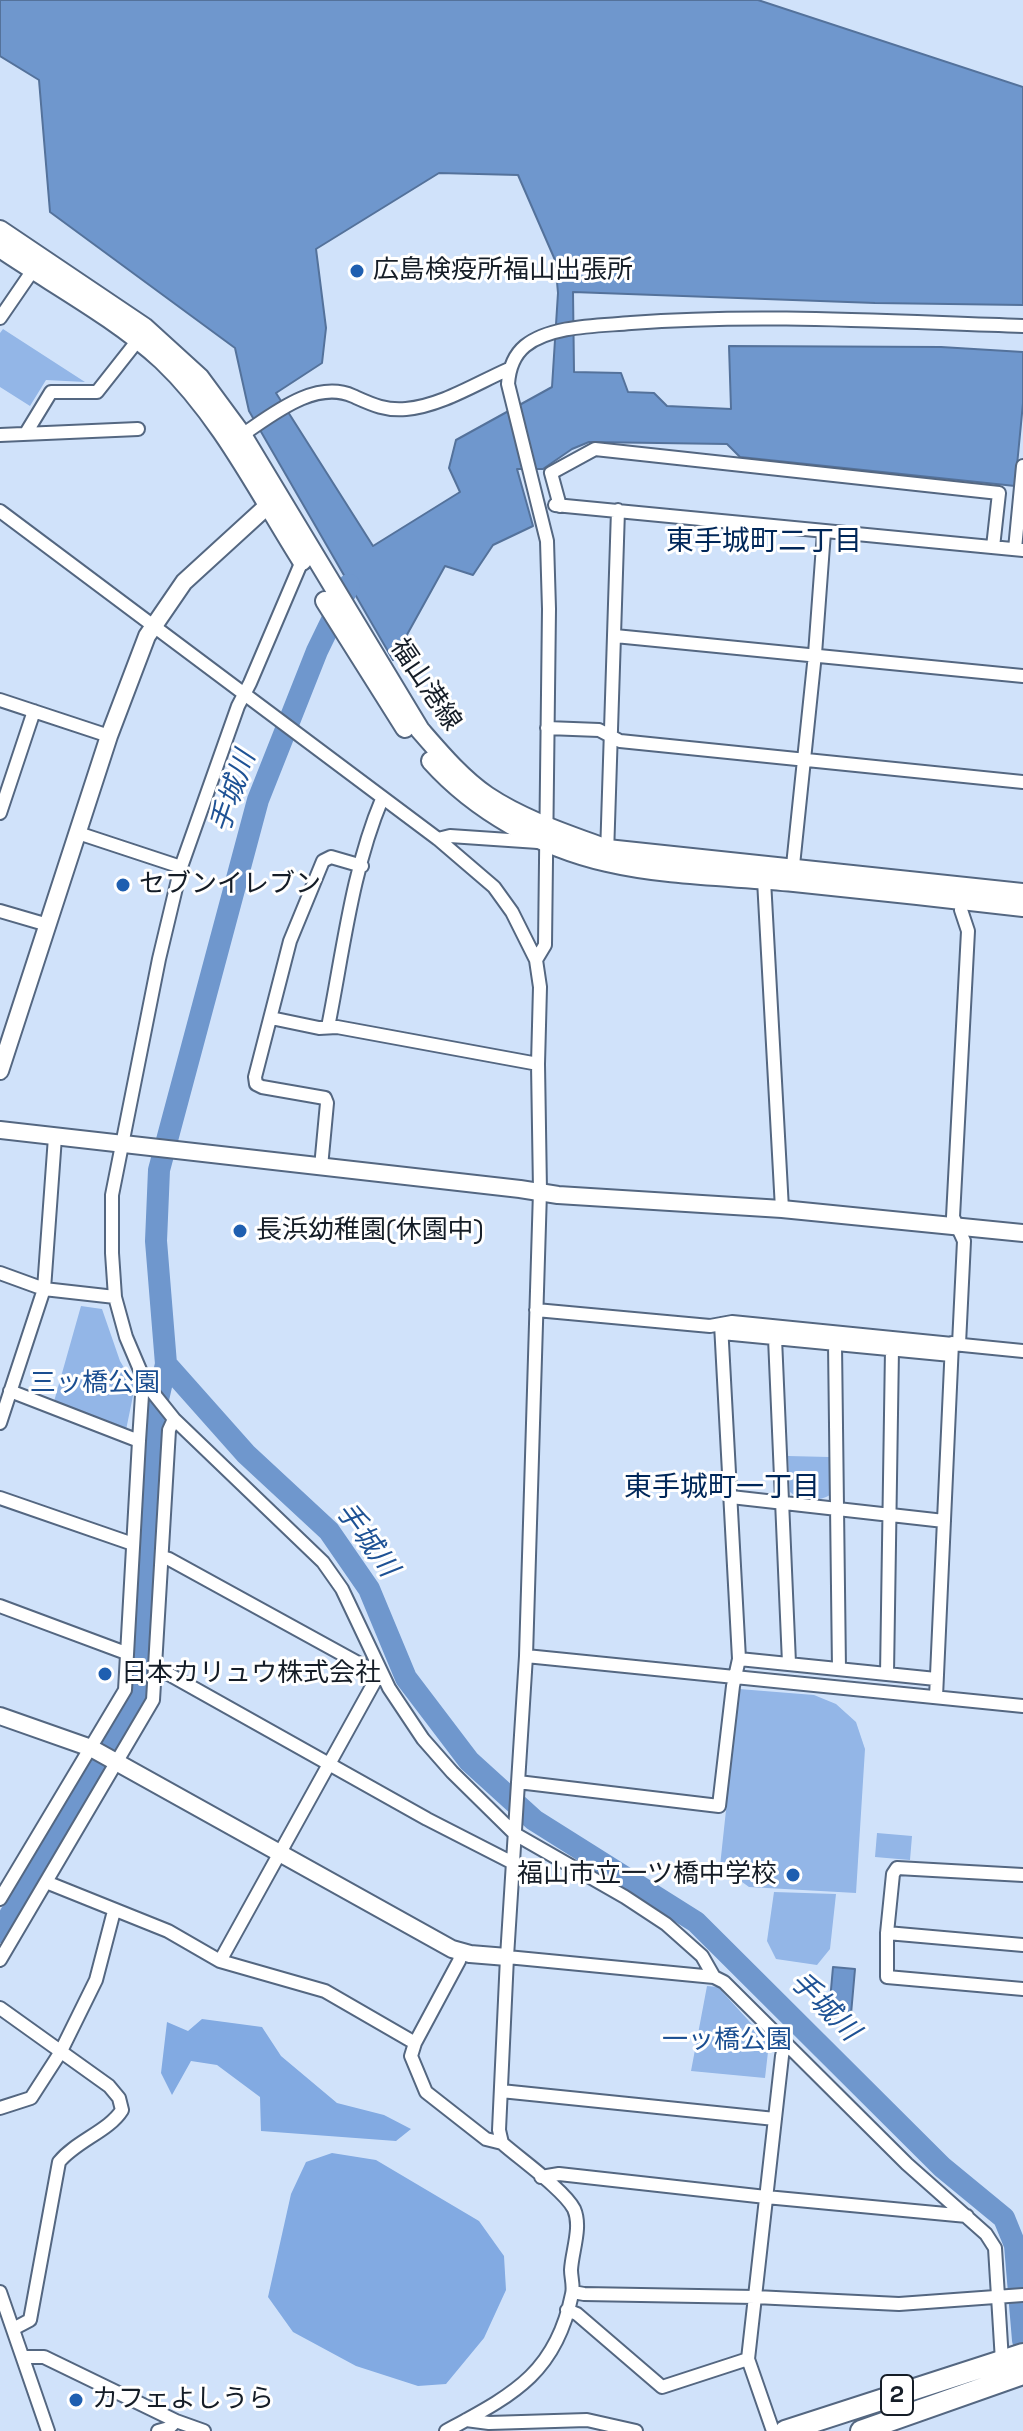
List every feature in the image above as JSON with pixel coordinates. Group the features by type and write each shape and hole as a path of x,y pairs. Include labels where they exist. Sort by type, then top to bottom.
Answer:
{"highway":[{"name":"2","path":"785,2431 1013,2365"},
{"name":"2","path":"861,2431 1013,2365"}],"main road":[{"name":"福山港線","path":"0,230 172,349 246,432 272,501"},
{"name":"福山港線","path":"0,248 138,340 163,361 212,416 272,501 383,683 413,740 447,779 493,814 607,856 670,871 764,880 792,875 1023,907"},
{"name":"福山港線","path":"607,856 792,875 1023,893"}],"street":[{"path":"0,318 33,270"},
{"path":"246,432 291,404 325,392 353,396 381,408 405,409 429,405 509,369 525,347 574,327 690,318 1023,326"},
{"path":"26,433 51,392 97,392 138,340"},
{"path":"509,369 508,384 547,541 549,582 545,945 536,960"},
{"path":"0,435 138,429"},
{"path":"560,506 551,473 595,449 999,493 993,547"},
{"path":"539,504 1019,550 1023,466"},
{"path":"0,1071 109,736 152,626 184,582 272,501"},
{"path":"607,856 618,510"},
{"path":"0,511 438,839 494,887 512,912 536,960 540,987 540,1191 526,1656 507,1957 499,2130 502,2143"},
{"path":"792,875 824,532"},
{"path":"307,562 207,789 181,867 112,1195 115,1297 126,1337 147,1385 170,1414 323,1562 342,1589 380,1672 423,1739 452,1772 515,1830 666,1924 702,1956 714,1977"},
{"path":"615,636 1023,676"},
{"path":"0,700 109,736"},
{"path":"0,811 34,711"},
{"path":"547,728 599,730 620,741 1023,782"},
{"path":"328,1027 362,866 382,799"},
{"path":"78,833 181,867"},
{"path":"438,839 450,836 545,835"},
{"path":"321,1167 325,1098 256,1084 255,1077 290,941 323,861 331,857 362,866"},
{"path":"764,880 782,1209"},
{"path":"936,1697 954,1348 964,1241 953,1217 968,931 961,910 962,900"},
{"path":"0,911 48,925"},
{"path":"271,1018 538,1064"},
{"path":"0,1130 558,1195 782,1209 1023,1233"},
{"path":"0,1423 44,1289 55,1137"},
{"path":"0,1273 44,1289 115,1297"},
{"path":"536,1310 710,1326 775,1338 892,1349 1023,1351"},
{"path":"722,1328 732,1322 954,1348"},
{"path":"518,1785 719,1806 739,1659 722,1328"},
{"path":"775,1338 789,1663"},
{"path":"835,1344 839,1669"},
{"path":"887,1674 892,1349"},
{"path":"0,1899 93,1749 125,1690 142,1395 147,1385"},
{"path":"10,1391 139,1441"},
{"path":"0,1960 153,1700 170,1414"},
{"path":"731,1497 944,1521"},
{"path":"0,1498 133,1544"},
{"path":"162,1557 380,1672"},
{"path":"0,1606 126,1653"},
{"path":"526,1656 1023,1706"},
{"path":"739,1659 936,1679"},
{"path":"155,1670 165,1672 427,1819 513,1863"},
{"path":"220,1961 380,1672"},
{"path":"0,1716 93,1749 461,1953 714,1977 724,1982 907,2164 986,2234 995,2248 1013,2365"},
{"path":"1023,1875 905,1866 897,1868 893,1874 887,1933 887,1977 1023,1989"},
{"path":"46,1882 168,1931 220,1961 325,1991 415,2043"},
{"path":"0,2108 31,2098 60,2053 96,1980 114,1911"},
{"path":"887,1933 1023,1945"},
{"path":"446,2431 532,2377 547,2360 558,2338 573,2292 571,2270 577,2229 574,2211 541,2177 502,2143 486,2139 426,2092 411,2056 461,1953"},
{"path":"0,2008 109,2086 119,2098 122,2110 97,2132 71,2148 59,2162 30,2320 13,2329"},
{"path":"773,2431 748,2359 785,2043"},
{"path":"501,2091 775,2119"},
{"path":"541,2177 559,2174 967,2216"},
{"path":"0,2292 48,2431"},
{"path":"573,2292 899,2304 1023,2295"},
{"path":"567,2310 577,2314 662,2387 748,2359"},
{"path":"23,2357 44,2357 176,2421 204,2431"},
{"path":"466,2420 489,2423 587,2420 636,2431"},
{"path":"158,2431 169,2428 176,2421"}],"green space":[{"path":"3,329 85,382 46,380 30,406 0,387 0,333"},
{"name":"三ッ橋公園","path":"81,1306 102,1309 120,1361 135,1386 126,1430 53,1405"},
{"path":"788,1456 829,1457 830,1495 810,1500 790,1492"},
{"path":"739,1689 814,1695 836,1704 856,1722 865,1749 856,1893 749,1887 720,1866"},
{"path":"877,1833 912,1836 910,1860 875,1857"},
{"path":"774,1892 836,1894 830,1949 817,1965 776,1959 767,1941"},
{"name":"一ッ橋公園","path":"707,1986 718,1987 769,2043 765,2078 691,2071"}],"shaded area":[{"path":"0,0 758,0 1023,87 1023,305 573,292 574,372 621,373 628,392 654,393 667,406 731,409 729,346 941,347 1023,352 1023,403 1015,486 740,457 727,444 589,442 572,449 543,469 517,469 533,526 493,545 473,575 445,566 393,660 249,411 235,348 50,212 39,80 0,56","holes":["439,173 518,175 555,260 558,293 552,387 456,440 449,468 460,492 373,546 276,393 322,363 326,328 316,249"]},
{"path":"833,1967 855,1969 851,2014 829,2012"},
{"path":"202,2019 262,2027 281,2056 337,2103 384,2115 411,2129 396,2141 261,2131 260,2097 217,2065 191,2061 172,2095 161,2073 167,2022 188,2031"},
{"path":"332,2153 376,2160 479,2221 504,2256 506,2290 484,2338 446,2384 418,2386 356,2366 293,2332 268,2297 291,2194 306,2162"}],"waterway":[{"name":"手城川","path":"0,1932 141,1694 154,1417 166,1364 156,1241 159,1170 258,800 317,651 349,585"},
{"name":"手城川","path":"166,1364 246,1454 329,1531 369,1589 406,1678 469,1761 534,1820 696,1922 942,2167 1004,2218 1015,2245 1023,2340"}],"place":[{"name":"広島検疫所福山出張所","path":"357,271"},
{"name":"セブンイレブン","path":"123,885"},
{"name":"長浜幼稚園(休園中)","path":"240,1231"},
{"name":"日本カリュウ株式会社","path":"105,1674"},
{"name":"福山市立一ツ橋中学校","path":"793,1875"},
{"name":"カフェよしうら","path":"76,2400"}],"district":[{"name":"東手城町二丁目","path":"764,542"},
{"name":"東手城町一丁目","path":"722,1488"}]}
